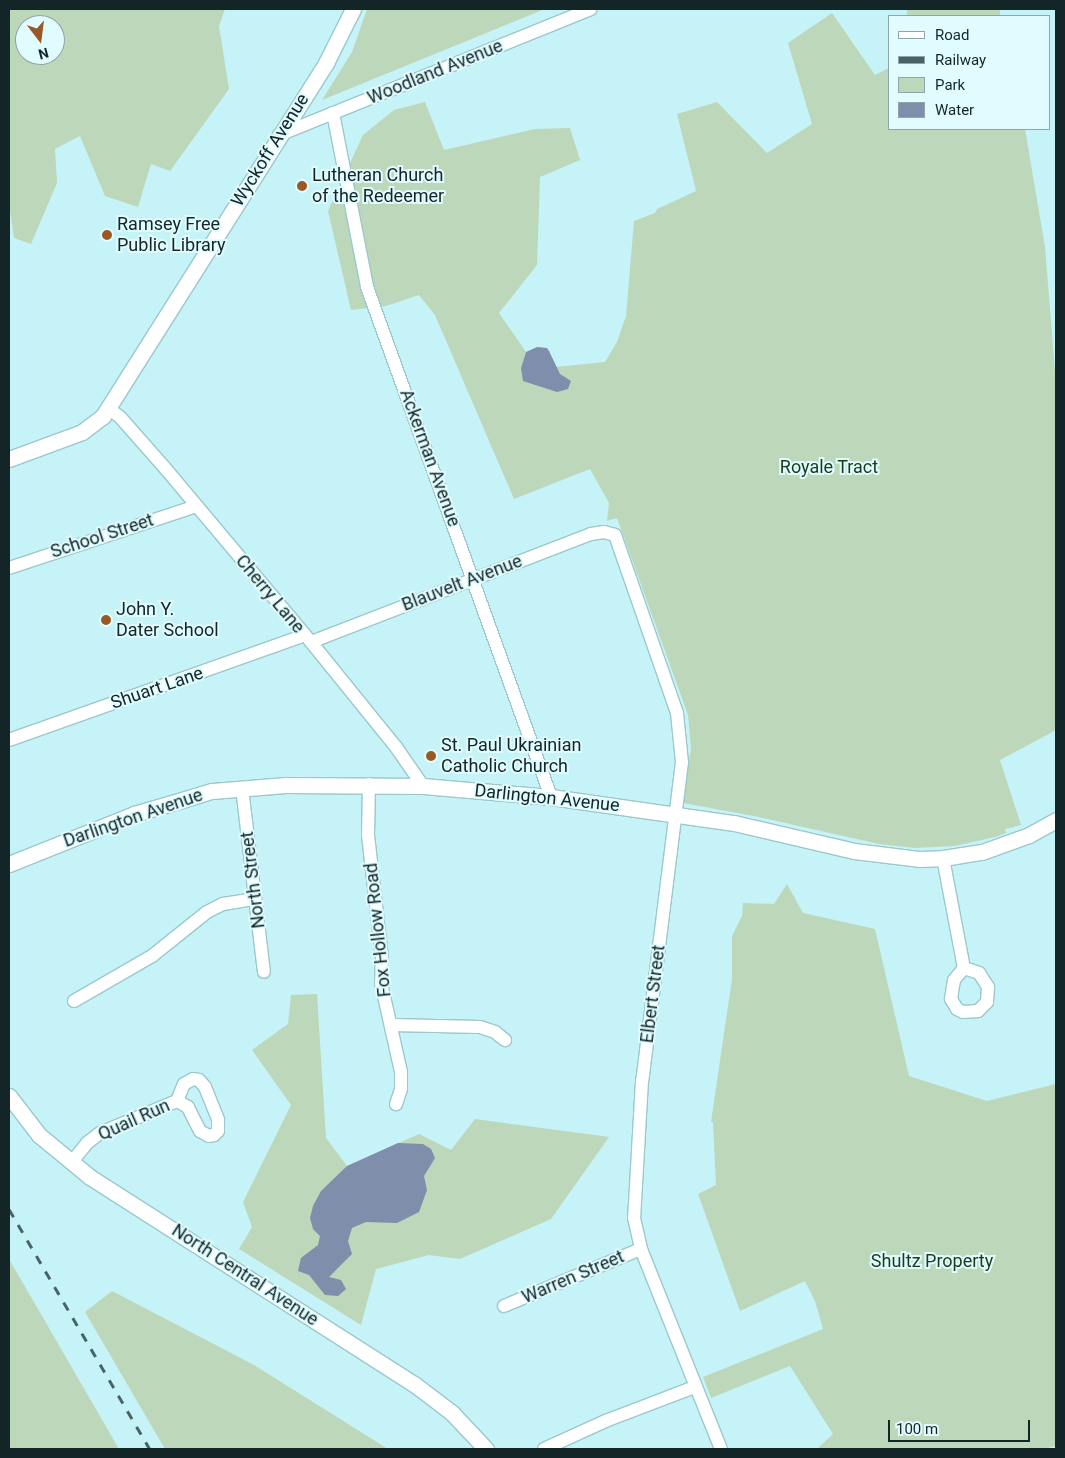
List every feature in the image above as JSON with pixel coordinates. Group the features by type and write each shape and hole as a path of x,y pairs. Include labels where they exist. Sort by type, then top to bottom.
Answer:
{"main road":[{"name":"Wyckoff Avenue","path":"106,412 326,63 353,9"},
{"path":"9,459 82,432 106,412"},
{"name":"Darlington Avenue","path":"9,864 134,814 212,791 286,785 368,784 424,786 552,796 676,813 752,826 854,851 893,857 943,858 982,852 1006,845 1056,820"},
{"name":"North Central Avenue","path":"9,1096 39,1135 90,1178 414,1384 452,1413 486,1449"}],"street":[{"name":"Woodland Avenue","path":"279,135 591,9"},
{"name":"Ackerman Avenue","path":"333,114 367,287 552,796"},
{"name":"Cherry Lane","path":"106,412 120,417 196,506 396,747 424,786"},
{"name":"School Street","path":"9,568 196,506"},
{"name":"Blauvelt Avenue","path":"308,639 591,534 604,532 615,535"},
{"name":"Elbert Street","path":"615,535 676,713 682,762 642,1081 634,1218 641,1249 721,1449"},
{"name":"Shuart Lane","path":"9,740 308,639"},
{"name":"Fox Hollow Road","path":"368,784 368,835 382,958 381,983 385,1005 392,1025 401,1072 401,1089 396,1104"},
{"name":"North Street","path":"242,788 264,972"},
{"path":"943,858 964,968"},
{"path":"74,1001 152,956 207,912 223,904 254,899"},
{"path":"392,1025 480,1027 495,1032 505,1040"},
{"name":"Quail Run","path":"71,1163 86,1143 100,1133 178,1101"},
{"name":"Warren Street","path":"504,1306 641,1249"},
{"path":"544,1449 608,1420 696,1387"}],"green space":[{"path":"9,9 225,9 219,26 229,89 170,171 151,164 138,207 105,196 80,136 55,149 57,183 31,244 14,238 9,203"},
{"path":"367,9 545,9 322,100 352,52"},
{"path":"907,9 1000,9 1000,15 907,15"},
{"name":"Royale Tract","path":"832,13 875,75 888,68 888,130 1025,130 1045,247 1056,383 1056,730 1000,760 1021,825 1005,829 1006,833 995,837 955,846 915,848 879,844 759,817 683,803 691,748 688,715 617,518 607,521 609,503 590,469 514,499 435,315 419,295 386,306 351,310 328,211 363,135 394,110 425,102 444,150 535,129 570,128 580,160 540,177 537,265 499,313 526,352 521,368 560,374 556,367 605,362 617,342 626,316 634,221 655,213 657,209 696,191 677,114 717,102 767,153 812,124 788,43"},
{"name":"Shultz Property","path":"787,884 803,913 875,929 909,1076 987,1101 1056,1084 1056,1446 1043,1449 817,1449 833,1434 790,1366 711,1398 703,1377 823,1329 815,1301 805,1281 740,1311 698,1194 716,1185 713,1122 711,1122 732,979 732,936 742,916 743,903 774,904"},
{"path":"317,994 326,1138 347,1166 419,1134 451,1150 475,1119 609,1137 551,1219 460,1259 429,1255 376,1269 361,1325 239,1249 252,1227 243,1202 291,1105 252,1050 288,1024 291,995"},
{"path":"9,1259 119,1449 9,1449"},
{"path":"112,1291 254,1365 388,1449 165,1449 85,1312"}],"water":[{"path":"537,347 547,348 560,374 571,381 568,389 557,392 523,381 521,368 526,352"},
{"path":"398,1143 423,1144 431,1149 435,1158 424,1176 427,1190 419,1212 397,1223 366,1222 352,1228 348,1241 352,1254 329,1277 341,1280 346,1289 338,1296 325,1295 309,1275 298,1271 301,1258 318,1245 320,1236 313,1229 310,1218 313,1206 321,1191 347,1166"}],"railway":[{"path":"9,1209 150,1449"}],"place":[{"name":"Lutheran Church of the Redeemer","path":"302,186"},
{"name":"Ramsey Free Public Library","path":"107,235"},
{"name":"John Y. Dater School","path":"106,620"},
{"name":"St. Paul Ukrainian Catholic Church","path":"431,756"}]}
